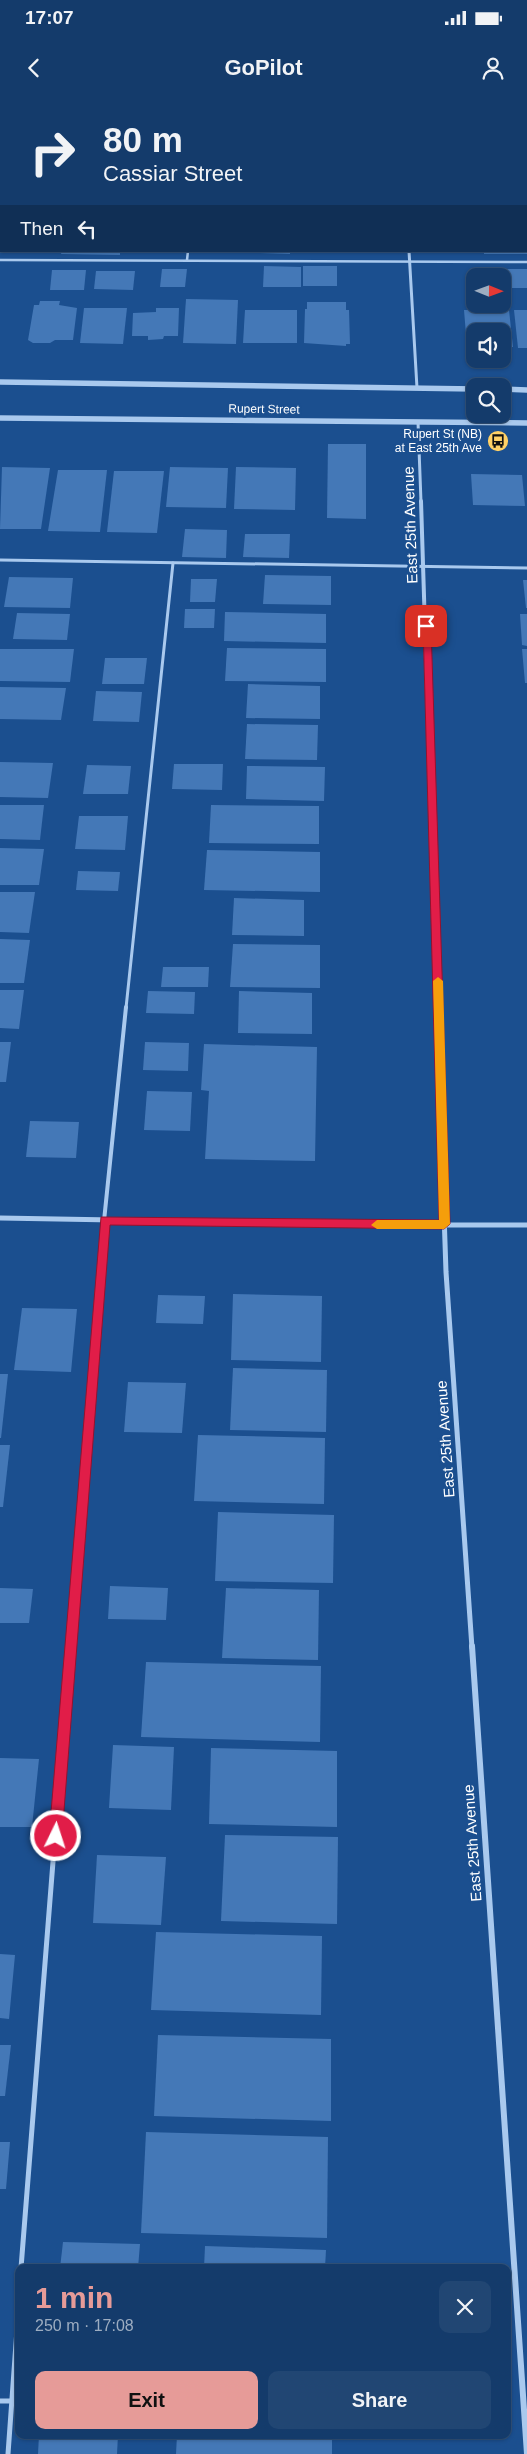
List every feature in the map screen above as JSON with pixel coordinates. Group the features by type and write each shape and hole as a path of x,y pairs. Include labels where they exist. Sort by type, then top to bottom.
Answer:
{"street":[{"path":"409,252 417,388"},
{"name":"Rupert Street","path":"0,382 466,389"},
{"path":"511,389 527,390"},
{"name":"Rupert Street","path":"0,418 527,423"},
{"name":"East 25th Avenue","path":"418,422 446,1272 527,2454"},
{"path":"0,1218 527,1225"}],"lane":[{"path":"187,260 188,252"},
{"path":"0,260 527,262"},
{"path":"0,560 527,568"},
{"path":"22,2264 104,1220 173,563"},
{"path":"8,2454 15,2352"},
{"path":"0,2401 11,2401"}],"building":[{"path":"62,252 120,252 120,255 61,254"},
{"path":"290,252 290,254 260,253"},
{"path":"484,252 527,252 527,254 484,254"},
{"path":"264,266 301,267 301,287 263,287"},
{"path":"303,266 337,266 337,286 303,286"},
{"path":"162,269 187,269 185,287 160,287"},
{"path":"511,269 527,269 527,288 511,288"},
{"path":"52,270 86,270 84,290 50,290"},
{"path":"96,271 135,271 133,290 94,289"},
{"path":"186,299 238,300 236,344 183,343"},
{"path":"40,301 60,301 59,305 77,308 73,340 33,343 28,340 34,305 39,305"},
{"path":"307,302 346,302 346,310 349,310 350,344 346,344 346,346 304,343"},
{"path":"84,308 127,308 123,344 80,343"},
{"path":"156,308 179,308 178,336 164,336 163,339 148,340 148,336 132,336 133,313 156,312"},
{"path":"245,310 297,310 297,343 243,343"},
{"path":"464,310 466,310 466,313 509,313 510,323 466,323 466,335"},
{"path":"514,310 527,310 527,348 518,348"},
{"path":"511,328 513,347 511,347"},
{"path":"328,444 366,444 366,519 327,518"},
{"path":"2,467 50,468 41,529 0,529"},
{"path":"170,467 228,468 226,508 166,507"},
{"path":"236,467 296,468 295,510 234,509"},
{"path":"58,470 107,470 100,532 48,531"},
{"path":"114,471 164,471 157,533 107,532"},
{"path":"471,474 522,475 525,506 473,505"},
{"path":"185,529 227,530 226,558 182,557"},
{"path":"245,534 290,534 289,558 243,557"},
{"path":"265,575 331,576 331,605 263,604"},
{"path":"9,577 73,578 70,608 4,607"},
{"path":"191,579 217,579 215,602 190,602"},
{"path":"523,580 527,580 527,608 526,608"},
{"path":"185,609 215,609 214,628 184,628"},
{"path":"225,612 326,614 326,643 224,641"},
{"path":"17,613 70,614 67,640 13,639"},
{"path":"520,614 527,614 527,646 522,645"},
{"path":"227,648 326,649 326,682 225,681"},
{"path":"0,649 74,649 70,682 0,681"},
{"path":"522,649 527,649 527,683 525,683"},
{"path":"105,658 147,658 144,684 102,684"},
{"path":"248,684 320,686 320,719 246,718"},
{"path":"0,687 66,688 61,720 0,719"},
{"path":"96,691 142,692 139,722 93,721"},
{"path":"247,724 318,725 317,760 245,759"},
{"path":"0,762 53,763 48,798 0,797"},
{"path":"174,764 223,764 222,790 172,789"},
{"path":"87,765 131,766 128,794 83,794"},
{"path":"247,766 325,767 324,801 246,799"},
{"path":"0,805 44,805 40,840 0,839"},
{"path":"211,805 319,806 319,844 209,843"},
{"path":"79,816 128,816 125,850 75,849"},
{"path":"0,848 44,849 39,885 0,885"},
{"path":"207,850 320,852 320,892 204,890"},
{"path":"78,871 120,872 118,891 76,890"},
{"path":"0,892 35,892 29,933 0,932"},
{"path":"234,898 304,900 304,936 232,935"},
{"path":"0,939 30,940 24,983 0,983"},
{"path":"233,944 320,945 320,988 230,987"},
{"path":"163,967 209,967 208,987 161,987"},
{"path":"0,990 24,990 19,1029 0,1028"},
{"path":"148,991 195,992 194,1014 146,1013"},
{"path":"239,991 312,993 312,1034 238,1033"},
{"path":"0,1042 11,1042 6,1082 0,1082"},
{"path":"145,1042 189,1043 188,1071 143,1070"},
{"path":"204,1044 317,1047 315,1161 205,1159 209,1091 201,1090"},
{"path":"147,1091 192,1092 190,1131 144,1130"},
{"path":"30,1121 79,1122 76,1158 26,1157"},
{"path":"233,1294 322,1296 321,1362 231,1360"},
{"path":"158,1295 205,1296 203,1324 156,1323"},
{"path":"22,1308 77,1309 71,1372 14,1370"},
{"path":"233,1368 327,1370 326,1432 230,1430"},
{"path":"0,1374 8,1374 1,1438 0,1438"},
{"path":"128,1382 186,1383 182,1433 124,1432"},
{"path":"198,1435 325,1438 324,1504 194,1501"},
{"path":"0,1445 10,1445 3,1507 0,1507"},
{"path":"218,1512 334,1515 333,1583 215,1581"},
{"path":"110,1586 168,1588 166,1620 108,1619"},
{"path":"0,1588 33,1589 29,1623 0,1623"},
{"path":"226,1588 319,1590 318,1660 222,1658"},
{"path":"146,1662 321,1666 320,1742 141,1737"},
{"path":"113,1745 174,1747 171,1810 109,1808"},
{"path":"211,1748 337,1751 337,1827 209,1824"},
{"path":"0,1758 39,1759 32,1827 0,1827"},
{"path":"225,1835 338,1837 337,1924 221,1921"},
{"path":"97,1855 166,1857 161,1925 93,1923"},
{"path":"156,1932 322,1936 321,2015 151,2010"},
{"path":"0,1954 15,1955 9,2019 0,2018"},
{"path":"158,2035 331,2039 331,2121 154,2116"},
{"path":"0,2045 11,2045 5,2096 0,2096"},
{"path":"146,2132 328,2137 327,2238 141,2233"},
{"path":"0,2142 10,2142 6,2189 0,2189"},
{"path":"63,2242 140,2244 138,2264 60,2264"},
{"path":"205,2246 326,2250 325,2264 204,2264"},
{"path":"39,2439 118,2439 117,2454 38,2454"},
{"path":"177,2439 332,2439 332,2454 176,2454"}],"slow traffic":[{"path":"377,1225 444,1224 438,981"}],"place":[{"name":"Rupert St (NB) at East 25th Ave","path":"498,441"}],"route":[{"path":"56,1836 104,1220 393,1225 444,1224 426,626"}]}
